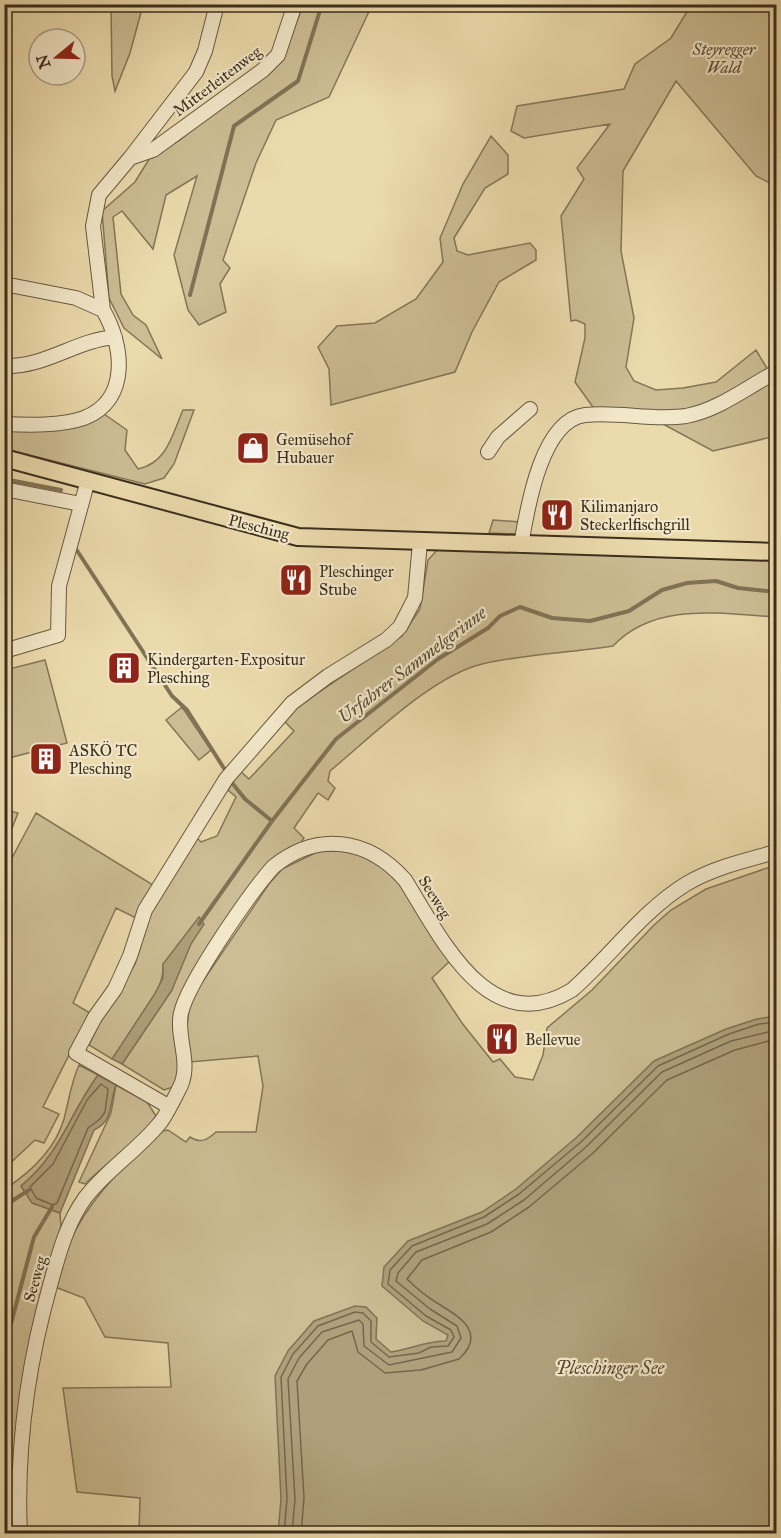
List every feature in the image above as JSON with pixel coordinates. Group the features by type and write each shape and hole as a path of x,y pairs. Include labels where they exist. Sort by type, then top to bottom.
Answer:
{"main road":[{"name":"Plesching","path":"4,458 281,534 420,542 777,552"}],"street":[{"name":"Mitterleitenweg","path":"4,424 67,421 84,417 97,411 113,393 118,380 120,361 115,337 103,310 94,241 95,212 99,195 196,72 205,51 217,4"},
{"name":"Mitterleitenweg","path":"130,158 153,150 263,70 278,55 295,4"},
{"path":"4,284 76,298 103,310"},
{"path":"4,295 21,288"},
{"path":"4,366 32,364 96,339 115,337"},
{"path":"521,545 538,474 552,441 563,425 583,415 645,418 693,414 719,405 777,372"},
{"path":"488,452 498,437 530,409"},
{"path":"4,651 58,635 59,586 88,480"},
{"path":"4,489 81,504"},
{"path":"168,1106 76,1053 94,1017 115,989 130,956 145,910 226,778 292,703 328,676 387,640 400,627 415,598 420,542"},
{"name":"Seeweg","path":"20,1533 22,1436 28,1384 37,1337 59,1253 72,1219 85,1199 110,1170 160,1123 184,1074 179,1024 190,989 264,877 292,854 312,847 352,845 377,855 405,880 467,975 489,992 504,999 538,1004 572,990 640,921 686,884 718,870 777,852"}],"green space":[{"path":"111,5 143,5 130,53 115,91 112,76"},
{"path":"303,5 372,5 329,97 276,120 256,163 223,260 230,268 220,284 226,312 199,325 188,310 174,255 197,176 166,195 153,249 122,211 113,217 121,294 133,315 146,325 162,359 124,328 109,298 102,211 135,182 151,156 180,140 284,56"},
{"name":"Steyregger Wald","path":"691,5 776,5 776,186 756,176 676,81 623,171 621,251 634,318 626,367 634,381 656,390 716,382 756,350 768,370 726,396 698,408 669,413 595,410 575,382 585,338 585,324 576,320 571,321 561,216 584,179 577,168 610,124 524,138 511,131 517,106 624,89 635,64 671,38"},
{"path":"491,136 508,155 508,174 485,188 454,238 457,251 468,255 530,243 536,250 536,260 499,282 472,332 455,372 331,405 329,369 318,347 337,326 375,323 416,299 443,262 440,238 463,184"},
{"path":"776,379 776,436 713,451 661,423 696,420 709,416"},
{"path":"183,410 194,410 174,464 164,478 145,484 5,449 5,430 104,414 127,430 125,450 138,469 156,461 162,454 172,438"},
{"path":"493,520 520,522 517,534 489,533"},
{"path":"438,549 776,561 776,617 712,613 669,616 649,622 630,632 613,646 482,664 443,681 422,694 330,771 328,781 335,788 328,800 318,793 294,828 304,838 300,844 282,853 264,869 184,994 181,1069 173,1087 164,1090 122,1064 172,990 163,964 159,988 145,1014 112,1059 89,1045 135,964 151,913 196,837 201,842 217,836 236,797 228,790 240,771 249,779 294,731 285,722 297,707 402,636 420,609 428,560"},
{"path":"45,660 67,743 5,759 5,670"},
{"path":"182,707 211,750 199,760 166,720"},
{"path":"4,810 18,813 5,846"},
{"path":"36,813 153,885 136,918 116,908 73,1003 90,1013 43,1107 59,1114 44,1143 35,1140 5,1168 5,871"},
{"path":"319,851 355,851 396,876 450,955 449,962 432,978 462,1023 493,1062 500,1059 515,1077 533,1080 543,1055 547,1028 592,990 654,925 671,910 706,889 776,865 776,1533 139,1533 140,1498 77,1492 63,1388 171,1387 168,1343 105,1337 84,1298 55,1287 72,1236 104,1188 126,1164 163,1131 168,1130 186,1142 190,1137 204,1140 216,1132 256,1132 263,1086 258,1056 190,1062 186,1037 190,1000 269,884 282,869"},
{"path":"79,1065 98,1075 46,1160 21,1186 32,1203 60,1213 61,1227 41,1301 15,1533 5,1534 5,1189 33,1168 55,1141 64,1119"},
{"path":"116,1085 147,1102 156,1116 133,1143 85,1184 79,1182 111,1113"}],"water":[{"path":"199,917 204,924 191,944 172,990 122,1064 112,1059 154,995 163,978 163,964"},
{"name":"Pleschinger See","path":"776,1016 776,1533 278,1533 281,1499 275,1376 288,1351 314,1321 355,1306 366,1307 377,1318 376,1339 391,1352 446,1341 448,1335 423,1321 382,1286 384,1267 408,1241 482,1212 516,1189 577,1137 654,1061 726,1029 757,1019"},
{"path":"98,1075 116,1085 110,1111 105,1122 94,1130 60,1213 32,1203 21,1186 46,1160"}],"waterway":[{"path":"190,295 234,126 298,81 322,4"},
{"path":"4,479 61,490"},
{"path":"76,549 172,696 187,710 225,770"},
{"name":"Urfahrer Sammelgerinne","path":"199,924 272,821 336,739 438,659 488,628 500,616 520,607 552,618 590,621 629,611 662,590 687,583 716,581 738,588 776,592"},
{"path":"233,784 245,799 272,821"},
{"path":"4,1206 29,1190"},
{"name":"Urfahrer Sammelgerinne","path":"4,1350 34,1237 52,1207"}],"place":[{"name":"Gemüsehof Hubauer","path":"253,448"},
{"name":"Kilimanjaro Steckerlfischgrill","path":"557,515"},
{"name":"Pleschinger Stube","path":"296,580"},
{"name":"Kindergarten-Expositur Plesching","path":"124,668"},
{"name":"ASKÖ TC Plesching","path":"46,759"},
{"name":"Bellevue","path":"502,1039"}]}
